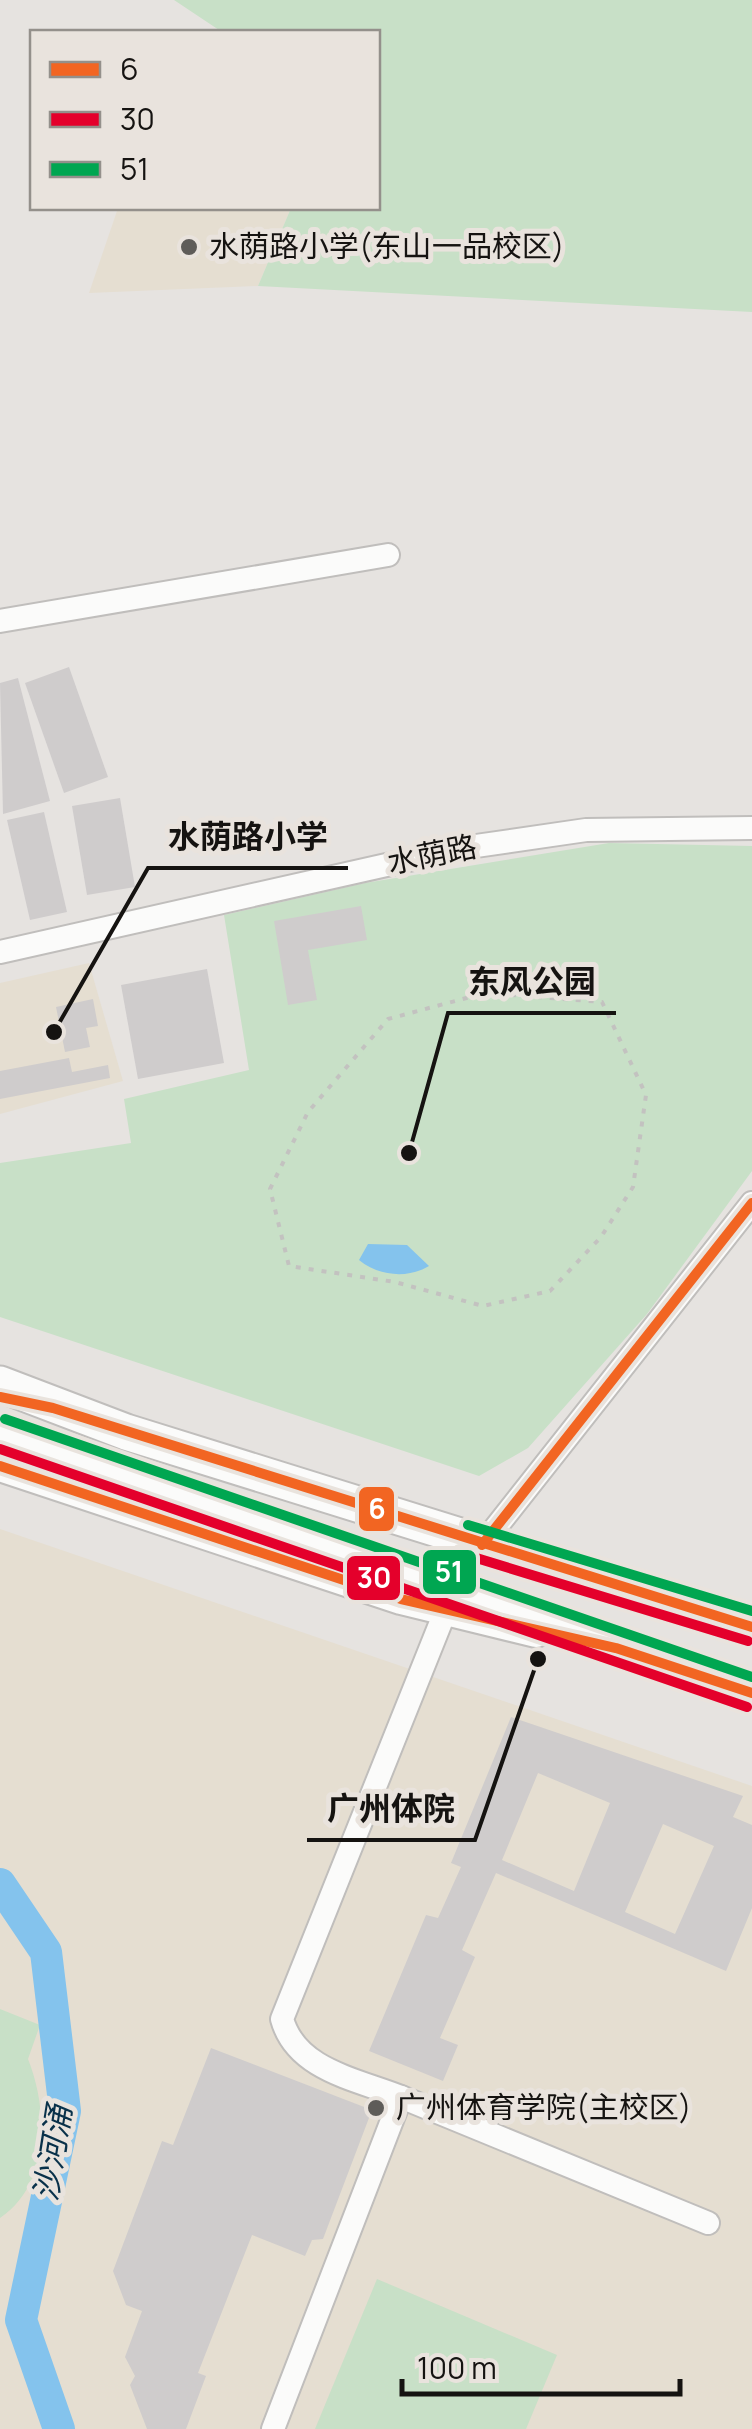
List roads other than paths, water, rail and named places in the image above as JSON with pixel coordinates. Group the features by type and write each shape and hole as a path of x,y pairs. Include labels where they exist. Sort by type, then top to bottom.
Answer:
{"highway":[{"path":"0,1384 54,1408 752,1628"},
{"path":"0,1433 752,1693"}],"main road":[{"path":"0,1397 54,1408"},
{"path":"0,1466 444,1612 616,1648"}],"street":[{"path":"0,621 388,555"},
{"name":"水荫路","path":"0,952 478,846 586,830 752,828"},
{"path":"482,1545 752,1203"},
{"path":"444,1612 282,2019 288,2041 304,2058 708,2223"},
{"path":"273,2429 402,2097"}],"water":[{"path":"368,1244 407,1245 429,1266 403,1274 375,1270 359,1260"}],"waterway":[{"name":"沙河涌","path":"0,1884 46,1952 65,2111 21,2320 59,2429"}],"place":[{"name":"水荫路小学(东山一品校区)","path":"189,247"},
{"name":"水荫路小学","path":"54,1032"},
{"name":"东风公园","path":"409,1153"},
{"name":"广州体院","path":"538,1659"},
{"name":"广州体育学院(主校区)","path":"376,2108"}]}
